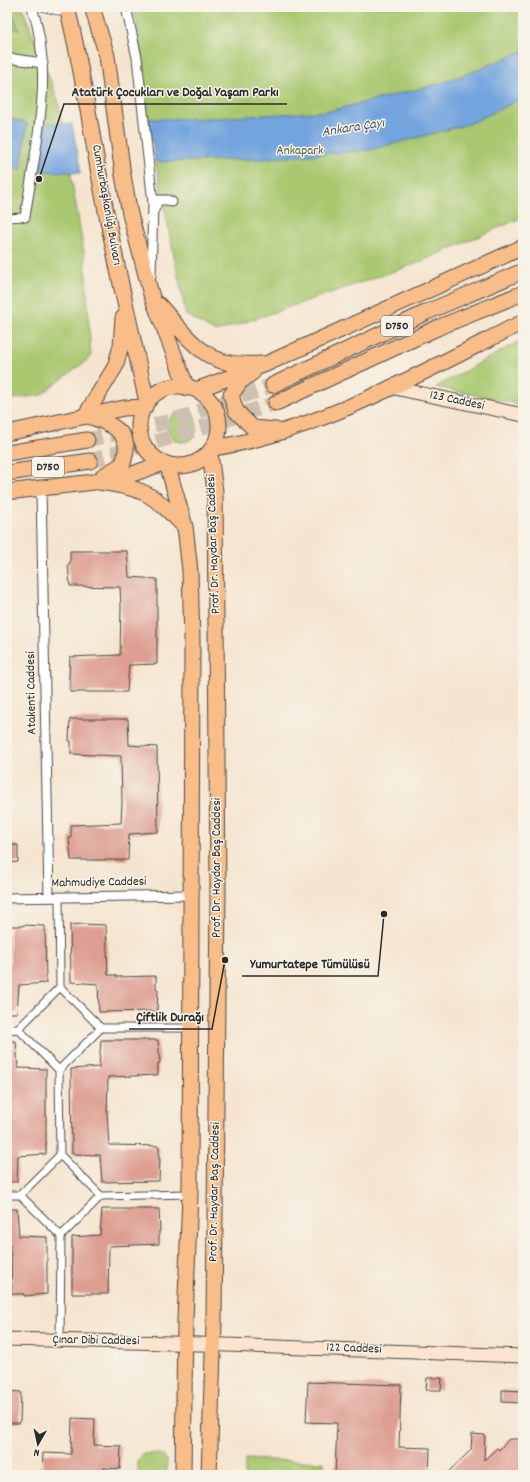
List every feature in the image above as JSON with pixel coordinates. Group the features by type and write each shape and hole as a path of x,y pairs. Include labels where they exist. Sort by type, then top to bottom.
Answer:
{"main road":[{"name":"Cumhurbaşkanlığı Bulvarı","path":"92,7 107,56 123,175 130,214 151,294 192,389"},
{"name":"Cumhurbaşkanlığı Bulvarı","path":"68,9 80,59 99,172 124,303 146,405"},
{"path":"192,389 206,397 214,407 218,418 219,430 211,450 200,460 188,465 176,466 165,463 153,456 145,447 139,424 146,405 157,393 170,388 192,389 266,364 523,247"},
{"name":"D750","path":"273,385 427,312 523,271"},
{"name":"D750","path":"276,403 437,328 523,293"},
{"path":"151,294 179,328 198,347 213,357 230,363 266,364"},
{"path":"85,416 115,367 121,346 124,303"},
{"path":"211,450 285,431 390,387 523,322"},
{"path":"266,364 240,382 231,395 236,411 253,428 285,431"},
{"name":"123 Caddesi","path":"390,387 523,415"},
{"path":"7,433 124,408 146,405"},
{"path":"85,416 103,420 111,425 123,436 126,446 123,464 94,482"},
{"name":"D750","path":"7,453 87,440"},
{"name":"Prof. Dr. Haydar Baş Caddesi","path":"209,1475 213,1344 218,892 215,492 211,450"},
{"name":"D750","path":"7,473 90,461"},
{"path":"7,492 94,482 126,476 165,463"},
{"name":"Prof. Dr. Haydar Baş Caddesi","path":"165,463 185,526 190,570 192,640 190,1194 185,1343 184,1475"},
{"path":"94,482 126,486 147,493 163,504 185,526"},
{"name":"Çınar Dibi Caddesi","path":"7,1339 185,1343"},
{"name":"122 Caddesi","path":"185,1343 523,1356"}],"street":[{"path":"7,218 25,216 40,113 43,63 40,40 32,7"},
{"path":"45,7 68,9"},
{"path":"126,7 136,58 147,163 153,203 151,294"},
{"path":"7,58 43,63"},
{"path":"152,215 158,200 168,200 172,202"},
{"name":"Atakenti Caddesi","path":"41,488 49,897"},
{"name":"Mahmudiye Caddesi","path":"7,898 191,895"},
{"path":"59,897 60,987 101,1028 190,1028"},
{"path":"7,1030 18,1029 60,987"},
{"path":"59,1070 101,1028"},
{"path":"18,1029 59,1070 60,1155 101,1196"},
{"path":"7,1195 20,1194 60,1155"},
{"path":"20,1194 61,1236"},
{"path":"60,1340 61,1236 101,1196 190,1194"}],"green space":[{"path":"7,7 22,7 58,100 85,258 91,357 41,395 7,400"},
{"path":"7,7 11,7 19,30 7,28"},
{"name":"Ankapark","path":"133,7 523,7 523,217 415,264 216,332 186,315 153,145"},
{"path":"523,339 523,405 436,387"},
{"path":"182,412 193,416 197,427 193,438 182,442 171,438 167,427 171,416"},
{"path":"143,1454 161,1454 167,1460 166,1475 138,1475 138,1460"},
{"path":"245,1459 324,1462 324,1475 245,1475"}],"water":[{"name":"Ankara Çayı","path":"523,51 523,98 469,124 370,150 261,159 155,162 149,119 216,118 330,111 434,85 470,73"},
{"path":"7,118 27,123 21,170 7,167"},
{"path":"46,123 72,124 81,173 40,171"}],"building":[{"path":"70,551 127,551 129,577 157,579 157,664 129,665 127,692 70,692 70,657 120,655 121,607 120,587 70,586 68,564 70,564"},
{"path":"70,719 128,719 129,745 157,747 158,832 129,834 128,860 71,860 69,838 71,838 71,825 121,823 122,804 121,756 71,754 71,741 69,741"},
{"path":"7,845 18,845 18,862 7,863"},
{"path":"70,925 106,925 108,975 116,975 116,977 156,976 156,989 158,989 157,1011 99,1012 98,984 71,982"},
{"path":"10,926 45,926 46,983 19,985 17,1013 7,1013 7,977 10,966"},
{"path":"101,1040 158,1040 160,1063 158,1063 158,1075 108,1077 107,1114 109,1145 159,1146 159,1181 102,1182 100,1155 72,1154 71,1069 99,1067"},
{"path":"7,1041 16,1041 18,1068 46,1069 46,1154 18,1156 17,1182 7,1182 7,1147 9,1147 11,1126 10,1086 9,1076 7,1076"},
{"path":"7,1209 17,1209 19,1236 47,1237 47,1294 24,1296 24,1294 12,1294 11,1254 10,1245 7,1245"},
{"path":"102,1209 159,1209 159,1244 109,1246 108,1294 72,1294 72,1237 100,1235"},
{"path":"427,1378 442,1378 441,1390 426,1390"},
{"path":"308,1382 401,1385 399,1447 430,1448 429,1475 335,1475 337,1423 306,1422"},
{"path":"502,1390 523,1391 523,1403 502,1402"},
{"path":"7,1391 21,1392 20,1423 7,1423"},
{"path":"72,1418 95,1419 94,1445 121,1446 120,1469 104,1468 104,1475 42,1475 43,1453 71,1454"},
{"path":"472,1434 485,1435 484,1460 497,1448 499,1450 509,1439 523,1439 523,1475 445,1475 471,1450"}],"tunnel":[{"path":"87,440 176,420 273,385"},
{"path":"90,461 182,434 276,403"}],"place":[{"name":"Atatürk Çocukları ve Doğal Yaşam Parkı","path":"39,179"},
{"name":"Yumurtatepe Tümülüsü","path":"384,914"},
{"name":"Çiftlik Durağı","path":"225,960"}]}
